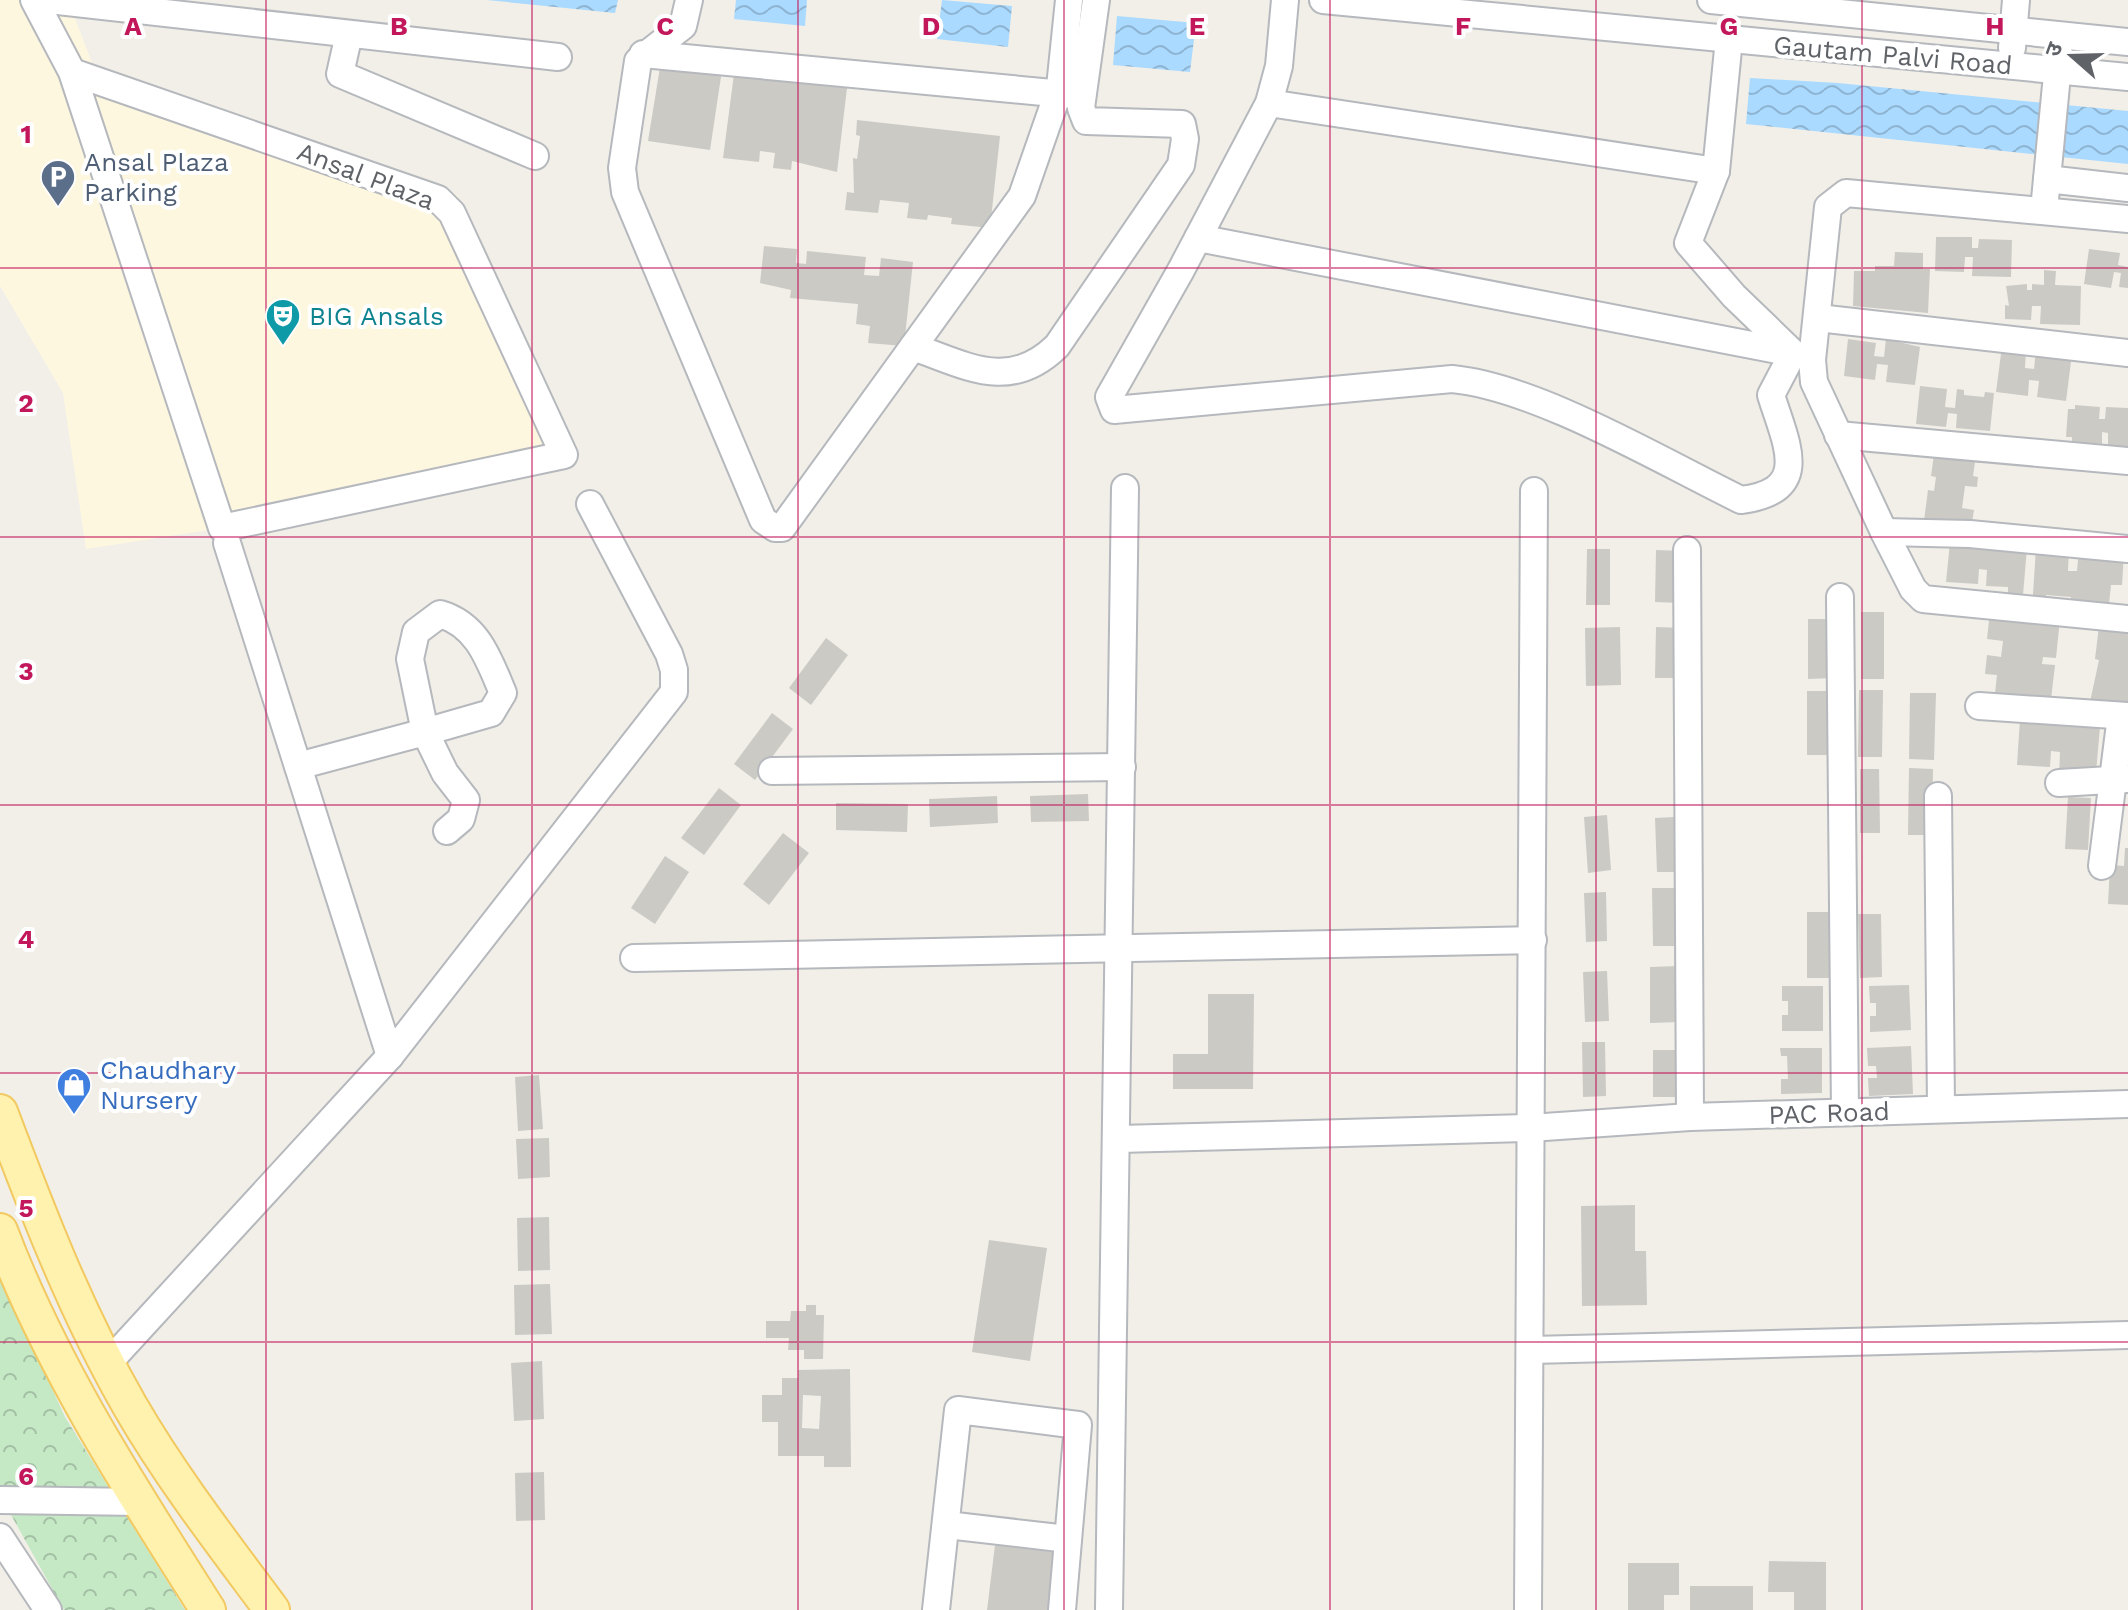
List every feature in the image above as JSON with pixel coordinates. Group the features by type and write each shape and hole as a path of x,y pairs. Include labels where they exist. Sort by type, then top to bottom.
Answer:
{"main road":[{"path":"0,1112 56,1261 130,1406 203,1516 272,1610"},
{"path":"0,1231 17,1277 97,1432 208,1610"}],"street":[{"path":"34,0 72,72"},
{"path":"49,0 558,57"},
{"path":"689,0 683,26 643,54 638,61 625,145 625,192 768,525 782,528 1022,196 1070,94 1096,0"},
{"path":"913,347 995,375 1043,360 1057,346 1181,165 1185,139 1182,124 1086,121 1070,94 1069,0"},
{"path":"1285,0 1279,66 1269,103 1109,397 1114,410 1452,379 1484,382 1568,416 1741,500 1762,497 1780,488 1788,474 1790,461 1771,395 1793,353"},
{"name":"Gautam Palvi Road","path":"1323,0 2128,77"},
{"name":"Gautam Palvi Road","path":"1711,0 1829,6 2128,42"},
{"path":"2010,66 2016,0"},
{"path":"1826,48 1829,6"},
{"path":"349,34 340,74 535,156"},
{"path":"2044,210 2061,35"},
{"path":"1729,39 1716,171 1688,243 1734,296 1793,353"},
{"path":"643,54 1070,94"},
{"name":"Ansal Plaza","path":"72,72 438,199 452,213 564,455 222,528 72,72"},
{"path":"1269,103 1716,171"},
{"path":"2048,172 2128,188"},
{"path":"2128,219 1846,193 1838,196 1828,207 1812,371 1884,532 1913,589 1929,602 2128,619"},
{"path":"1198,238 1793,353"},
{"path":"1818,318 2128,353"},
{"path":"1838,435 2128,461"},
{"path":"1109,1610 1119,1139 1125,488"},
{"path":"1528,1610 1532,1350 1530,1128 1534,491"},
{"path":"108,1363 390,1056 674,692 674,670 669,654 590,504"},
{"path":"1884,532 1970,534 2128,549"},
{"path":"227,543 390,1056"},
{"path":"1687,550 1690,1117"},
{"path":"1840,597 1845,1112"},
{"path":"298,766 425,732 491,713 503,693 484,646 457,619 440,614 416,632 410,659 425,732 445,773 466,800 461,819 447,831"},
{"path":"1979,706 2124,716 2112,850"},
{"path":"772,771 1122,767"},
{"path":"2059,783 2120,779"},
{"path":"1938,796 1941,1109"},
{"path":"634,958 1533,940"},
{"name":"PAC Road","path":"1119,1139 1530,1128 1690,1117 2128,1104"},
{"path":"1532,1350 2128,1335"},
{"path":"936,1610 958,1410 1078,1425 1062,1610"},
{"path":"0,1500 140,1502"},
{"path":"947,1525 1068,1539"},
{"path":"0,1537 48,1610"}],"shaded area":[{"path":"0,0 68,0 93,66 457,195 559,447 222,528 86,549 63,393 0,286"}],"green space":[{"path":"0,1274 65,1417 185,1610 64,1610 0,1495"}],"water":[{"path":"487,0 618,0 615,13"},
{"path":"736,0 807,0 805,26 734,19"},
{"path":"942,0 1012,6 1008,47 937,39"},
{"path":"1117,16 1196,23 1190,72 1113,65"},
{"path":"1750,78 1838,83 2128,111 2128,164 1746,124"}],"building":[{"path":"661,61 722,70 710,150 648,141"},
{"path":"734,74 847,88 837,172 792,161 791,170 773,168 775,153 760,151 759,162 723,158"},
{"path":"857,120 1000,136 990,228 951,224 952,218 928,215 927,220 907,218 909,203 880,200 878,213 845,210 847,192 854,193 853,158 857,159 860,136 856,135"},
{"path":"1936,237 1972,237 1972,248 1978,248 1979,239 2012,240 2011,277 1972,276 1973,257 1965,257 1964,272 1935,271"},
{"path":"764,246 797,249 796,263 806,264 807,251 866,257 864,275 879,276 881,258 913,262 904,346 868,343 870,326 856,324 858,304 790,298 791,290 760,283"},
{"path":"2089,249 2120,253 2118,265 2128,267 2128,288 2119,287 2121,273 2114,272 2111,288 2084,284"},
{"path":"1895,252 1923,253 1923,269 1930,269 1928,313 1853,306 1854,271 1875,271 1875,266 1894,266"},
{"path":"2044,270 2056,271 2055,285 2081,286 2080,325 2040,324 2041,306 2032,306 2031,320 2005,319 2005,305 2009,306 2006,286 2027,284 2027,290 2032,290 2032,284 2044,285"},
{"path":"1848,339 1876,343 1874,356 1884,357 1886,339 1920,347 1915,385 1886,382 1888,365 1877,364 1875,380 1844,376"},
{"path":"2002,346 2026,349 2025,368 2034,369 2036,350 2072,354 2066,401 2037,397 2039,381 2029,380 2028,396 1996,392"},
{"path":"1920,386 1947,389 1945,407 1955,408 1957,389 1964,390 1964,395 1984,397 1985,392 1994,393 1990,431 1956,428 1957,414 1948,413 1946,427 1916,424"},
{"path":"2075,405 2100,407 2099,419 2105,419 2106,407 2128,408 2128,447 2108,446 2108,433 2102,432 2102,444 2072,442 2072,437 2066,437 2068,409 2075,409"},
{"path":"1935,447 1981,453 1980,463 1975,462 1973,476 1978,477 1977,487 1965,486 1962,508 1974,510 1971,528 1924,521 1928,490 1934,491 1936,477 1931,476"},
{"path":"1950,542 2027,548 2023,595 2008,594 2008,587 1986,586 1987,570 1979,569 1978,584 1946,582"},
{"path":"2036,548 2069,549 2068,571 2077,571 2079,549 2124,552 2122,585 2111,585 2108,614 2070,612 2071,597 2046,595 2045,610 2032,609"},
{"path":"1587,549 1610,549 1610,605 1586,605"},
{"path":"1656,550 1682,551 1680,603 1655,602"},
{"path":"1990,611 2060,619 2056,658 2043,657 2042,664 2055,665 2051,699 1995,693 1997,675 1985,674 1987,655 2001,657 2003,641 1987,639"},
{"path":"1861,612 1884,612 1884,679 1861,679"},
{"path":"1808,619 1832,619 1832,678 1808,679"},
{"path":"2099,626 2128,629 2128,706 2090,702 2099,660 2095,659"},
{"path":"1620,627 1621,685 1586,686 1585,628"},
{"path":"1656,627 1683,628 1682,678 1655,678"},
{"path":"826,638 848,655 811,705 789,688"},
{"path":"1859,690 1883,690 1882,757 1858,757"},
{"path":"1807,691 1830,691 1830,755 1807,755"},
{"path":"1910,693 1936,693 1934,760 1909,759"},
{"path":"772,713 793,729 755,780 734,764"},
{"path":"2101,715 2096,773 2059,779 2060,752 2051,751 2050,767 2017,765 2020,719"},
{"path":"1909,768 1933,769 1932,835 1908,835"},
{"path":"1860,769 1879,769 1880,833 1860,833"},
{"path":"719,788 741,805 704,855 681,838"},
{"path":"1088,794 1089,821 1031,822 1030,796"},
{"path":"997,796 998,823 930,827 929,799"},
{"path":"2068,797 2091,798 2088,850 2065,849"},
{"path":"836,803 908,804 907,832 836,830"},
{"path":"1607,815 1611,870 1588,873 1584,817"},
{"path":"1675,817 1677,872 1657,872 1655,818"},
{"path":"783,833 809,853 769,905 743,884"},
{"path":"2125,848 2128,848 2128,905 2108,904 2110,865 2124,866"},
{"path":"665,856 689,872 655,924 631,908"},
{"path":"1652,888 1678,888 1679,946 1653,946"},
{"path":"1606,892 1607,941 1586,942 1584,893"},
{"path":"1807,912 1833,912 1833,978 1807,978"},
{"path":"1858,914 1881,914 1882,977 1860,978"},
{"path":"1678,966 1679,1022 1650,1023 1650,967"},
{"path":"1607,971 1609,1021 1585,1022 1583,972"},
{"path":"1909,985 1911,1030 1870,1032 1870,1016 1876,1016 1876,1003 1870,1003 1869,986"},
{"path":"1782,986 1823,986 1823,1031 1782,1031 1782,1015 1788,1015 1788,1001 1782,1001"},
{"path":"1208,994 1254,994 1253,1089 1173,1089 1173,1054 1208,1054"},
{"path":"1582,1042 1605,1042 1606,1096 1583,1097"},
{"path":"1911,1046 1913,1094 1869,1096 1868,1078 1877,1078 1876,1066 1868,1066 1867,1048"},
{"path":"1780,1048 1822,1048 1822,1093 1781,1094 1781,1079 1788,1079 1787,1056 1781,1056"},
{"path":"1653,1050 1678,1050 1678,1097 1653,1097"},
{"path":"539,1075 543,1129 518,1131 515,1077"},
{"path":"549,1138 550,1177 518,1179 516,1139"},
{"path":"1635,1205 1635,1251 1646,1251 1647,1305 1582,1306 1581,1206"},
{"path":"549,1217 550,1270 518,1271 517,1218"},
{"path":"989,1240 1047,1248 1030,1361 972,1352"},
{"path":"550,1284 552,1334 515,1335 514,1285"},
{"path":"806,1305 816,1305 816,1315 824,1315 823,1359 804,1359 804,1350 788,1350 789,1338 766,1338 766,1321 790,1321 791,1311 806,1311"},
{"path":"542,1361 544,1419 514,1421 511,1363"},
{"path":"850,1369 851,1467 824,1467 824,1456 778,1456 778,1422 762,1422 762,1395 782,1395 782,1378 798,1378 798,1370","holes":["803,1395 821,1396 819,1429 802,1428"]},
{"path":"544,1472 545,1520 516,1521 515,1473"},
{"path":"995,1545 1060,1553 1053,1610 987,1610"},
{"path":"1769,1561 1826,1562 1826,1610 1794,1610 1794,1592 1768,1592"},
{"path":"1628,1563 1679,1563 1679,1595 1664,1595 1664,1610 1628,1610"},
{"path":"1690,1586 1753,1586 1753,1610 1690,1610"}],"place":[{"name":"Ansal Plaza Parking","path":"58,208"},
{"name":"BIG Ansals","path":"283,347"},
{"name":"Chaudhary Nursery","path":"74,1116"}]}
